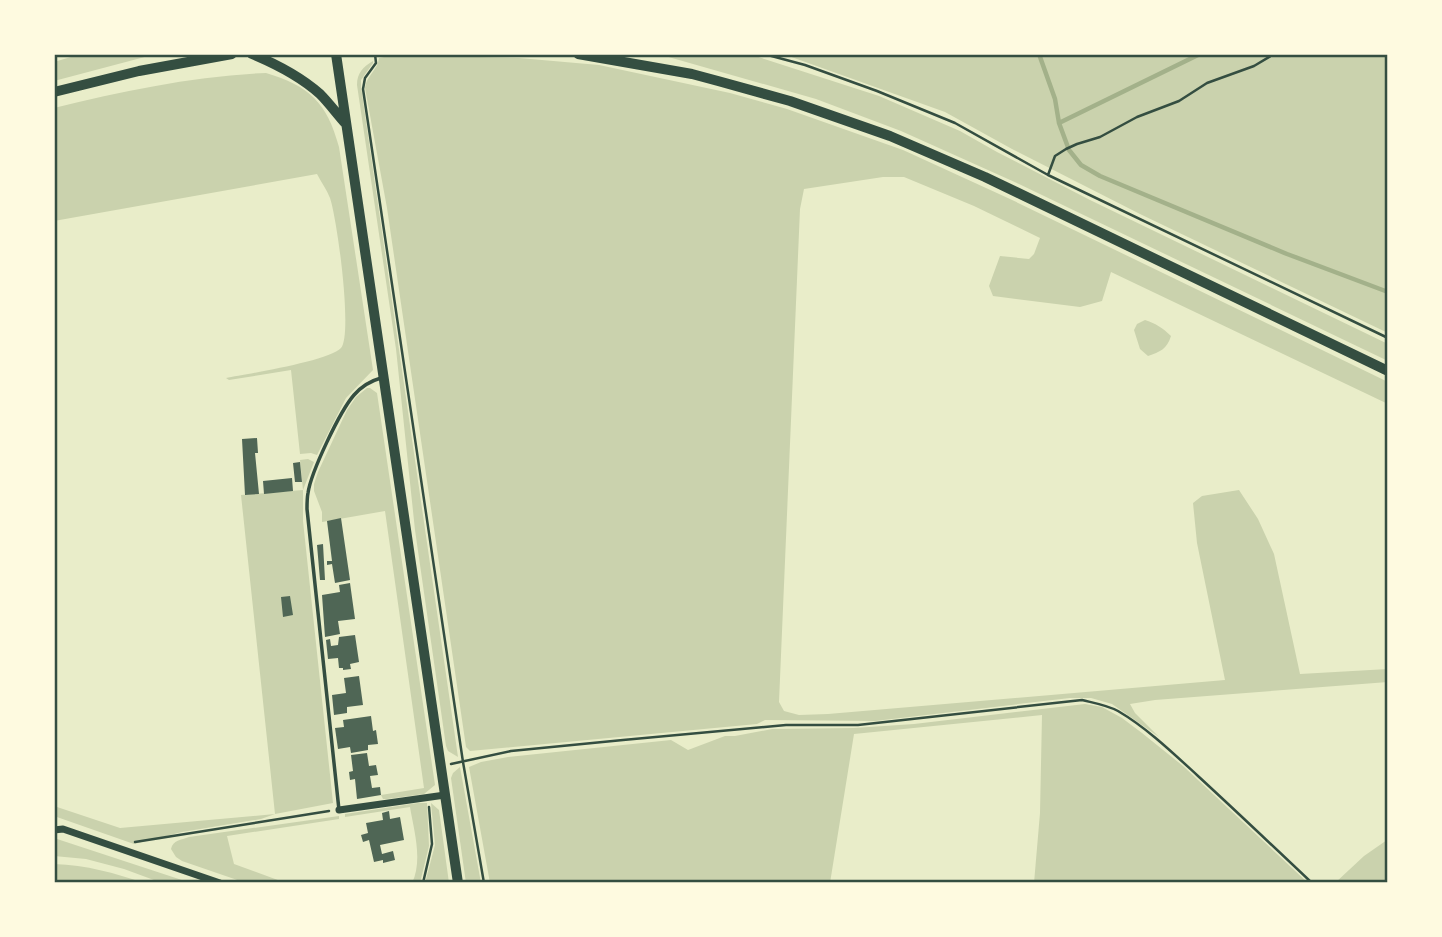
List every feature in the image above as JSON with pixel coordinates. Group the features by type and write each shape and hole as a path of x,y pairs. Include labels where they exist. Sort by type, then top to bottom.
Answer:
{"main road":[{"path":"54,92 139,71 232,54"},
{"path":"252,54 302,80 320,94 346,125"},
{"path":"336,54 458,883"},
{"path":"578,54 692,74 754,90 890,136 1022,195 1388,371"}],"street":[{"path":"339,810 445,795"},
{"path":"54,830 63,829 220,883"}],"lane":[{"path":"339,810 307,494 317,464 344,408 361,388 384,377"}],"path":[{"path":"375,54 376,63 365,78 363,89 463,761 484,883"},
{"path":"764,54 805,65 955,122 1048,175 1388,338"},
{"path":"1048,175 1055,156 1066,149 1100,137 1137,117 1180,101 1207,83 1254,66 1274,54"},
{"path":"441,765 511,751 786,725 858,725 1082,700 1117,711 1149,734 1220,796 1312,883"},
{"path":"423,883 432,844 429,797"},
{"path":"111,846 339,810"}],"green space":[{"path":"81,54 156,54 54,81 54,62"},
{"path":"658,54 749,54 879,96 960,131 1090,200 1388,344 1388,361 1019,184 901,131 816,99"},
{"path":"783,54 1388,54 1388,333 1140,214 945,112"},
{"path":"394,55 519,58 599,65 730,93 787,109 903,150 1388,382 1388,404 1111,272 1102,301 1080,307 993,296 989,286 1000,256 1029,259 1034,254 1040,238 974,206 904,177 883,177 804,189 800,209 779,702 784,711 799,715 828,714 1225,680 1197,543 1193,503 1202,496 1239,490 1258,519 1274,554 1300,674 1388,669 1388,682 1130,704 1135,713 1159,737 1112,704 1091,698 1070,698 875,721 765,720 757,724 470,751 466,747 387,208 365,88 379,58"},
{"path":"373,61 361,80 361,87 458,757 448,751 446,746 415,530 396,349 357,85 361,71"},
{"path":"266,73 305,90 322,107 334,131 339,147 373,370 346,398 317,455 300,454 291,370 229,380 226,378 321,358 341,348 344,338 345,300 340,251 330,198 317,174 54,221 54,108 159,85"},
{"path":"1145,320 1159,326 1171,336 1162,349 1148,356 1140,349 1134,330 1137,324"},
{"path":"367,388 377,393 435,785 424,794 387,799 383,799 381,795 424,788 385,511 322,522 322,512 314,491 318,472 347,410"},
{"path":"308,459 314,462 303,490 300,460"},
{"path":"303,490 303,521 333,803 275,814 241,495"},
{"path":"1085,704 1102,707 1142,733 1183,766 1308,883 1034,883 1040,813 1042,715 854,734 830,883 490,883 469,767 481,762 671,740 688,750 725,736 772,729 914,724"},
{"path":"460,767 481,883 466,883 451,778"},
{"path":"427,803 429,846 420,883 412,883 417,855 410,807 345,817 345,814"},
{"path":"431,803 439,810 449,883 425,883 435,845"},
{"path":"54,806 120,828 275,814 134,844 54,816"},
{"path":"339,816 339,819 227,836 234,864 286,883 246,883 182,861 171,849 175,842 189,837"},
{"path":"54,838 191,883 162,883 86,859 54,856"},
{"path":"1387,840 1388,883 1335,883 1364,856"},
{"path":"54,864 100,870 144,883 54,883"}],"building":[{"path":"257,438 258,453 255,453 259,494 245,495 242,439"},
{"path":"300,462 302,482 295,482 293,463"},
{"path":"292,478 293,491 264,494 263,481"},
{"path":"341,518 350,580 335,583 332,564 327,565 327,561 332,561 327,521"},
{"path":"323,544 325,580 320,580 317,545"},
{"path":"350,583 355,619 338,621 340,634 325,637 322,595 340,592 339,585"},
{"path":"290,596 293,615 283,617 281,597"},
{"path":"355,635 359,662 350,664 351,669 343,670 339,668 338,658 328,659 326,640 330,639 331,646 338,645 339,637"},
{"path":"359,676 363,705 347,707 347,713 334,715 332,695 346,693 344,678"},
{"path":"371,716 378,744 368,745 368,750 351,753 350,747 338,749 335,728 344,727 343,720"},
{"path":"367,753 369,766 376,765 378,775 370,776 372,788 380,787 381,795 357,799 355,779 350,780 349,772 353,771 351,755"},
{"path":"389,811 390,819 400,817 404,840 380,845 382,854 393,851 395,860 374,862 369,840 363,842 361,835 368,833 366,823 383,820 382,813"}],"waterway":[{"path":"1039,54 1055,99 1059,123 1200,54"},
{"path":"1059,123 1069,150 1081,165 1100,176 1287,254 1388,292"}]}
